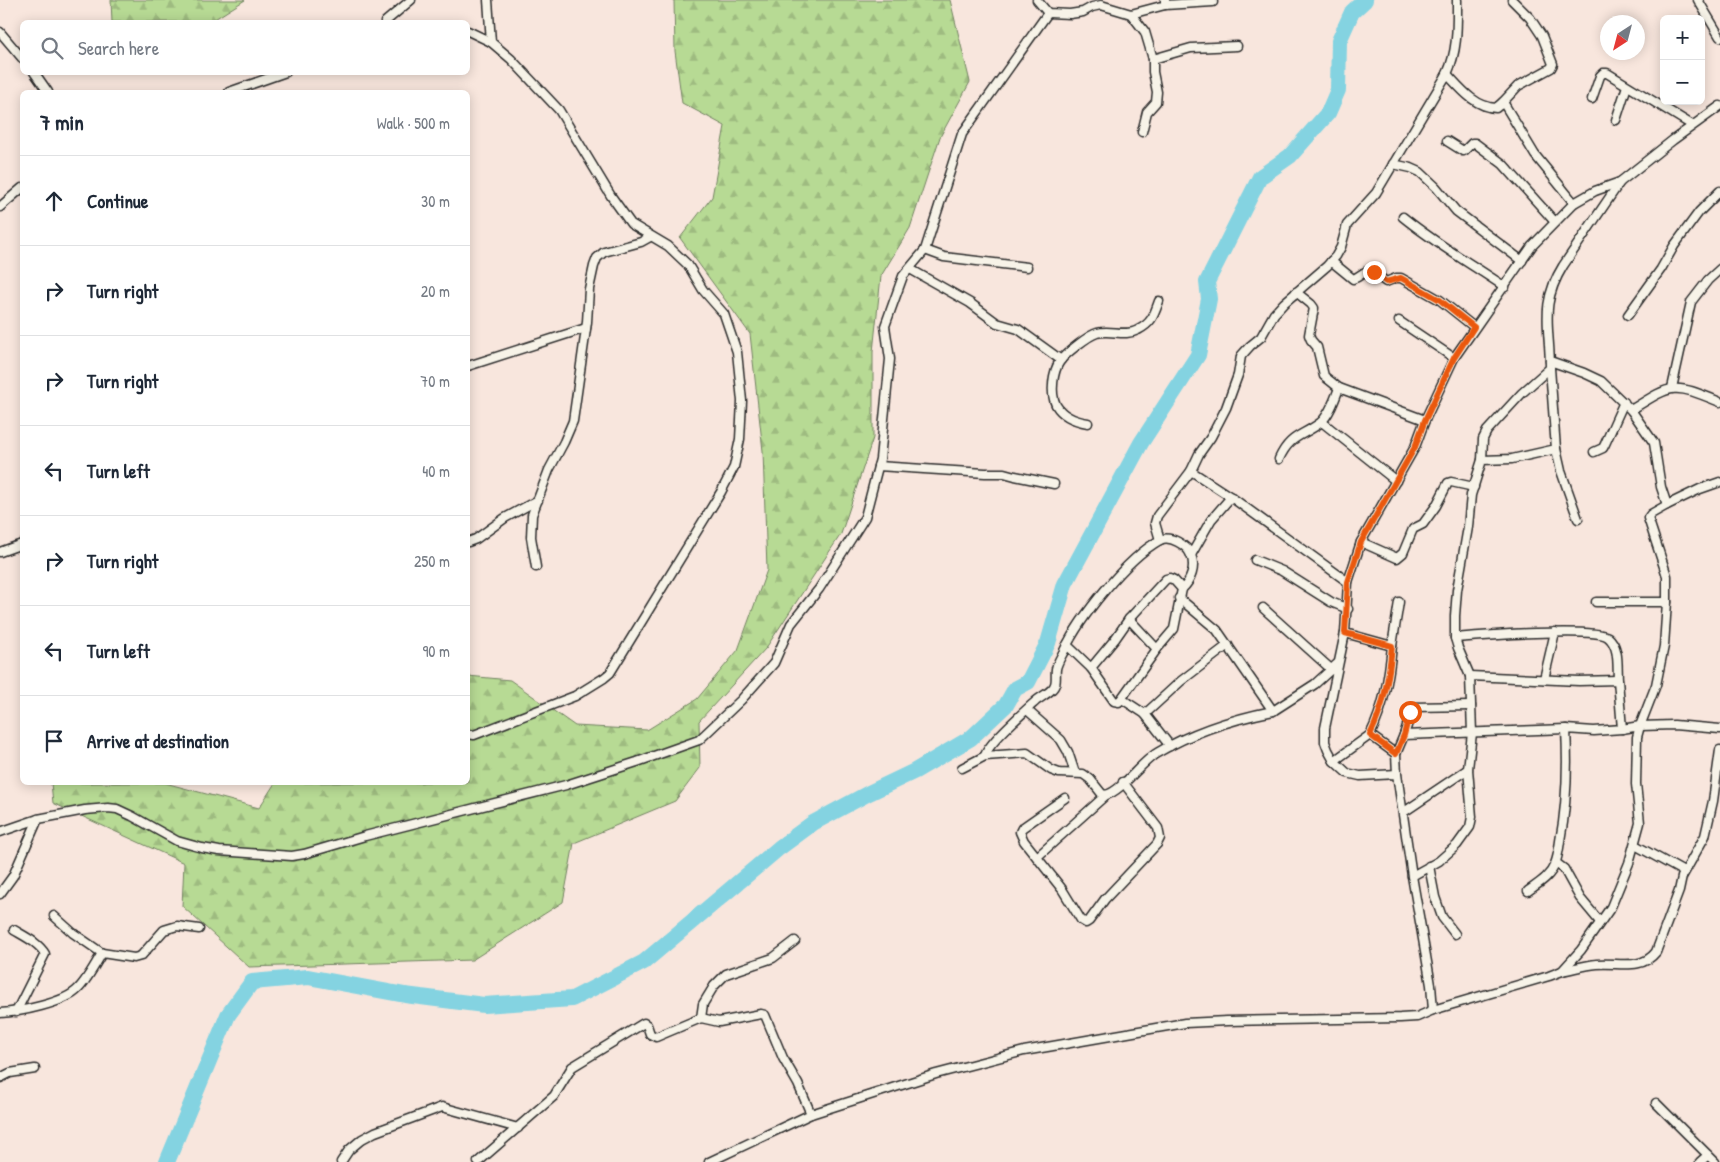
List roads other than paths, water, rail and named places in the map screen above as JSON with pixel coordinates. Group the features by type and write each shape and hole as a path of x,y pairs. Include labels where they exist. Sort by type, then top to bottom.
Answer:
{"street":[{"path":"387,20 411,0"},
{"path":"488,0 491,42"},
{"path":"1037,0 1048,13 1070,14 1083,12 1101,5 1131,14 1145,32 1153,59 1153,72 1157,92 1156,102 1147,112 1142,132"},
{"path":"1160,540 1155,523 1157,516 1191,470 1216,429 1238,375 1241,356 1261,337 1274,314 1332,261 1341,247 1347,225 1376,193 1447,74 1453,60 1457,32 1458,0"},
{"path":"1447,74 1464,92 1479,103 1496,108 1518,86 1551,68 1553,64 1542,36 1530,18 1512,0"},
{"path":"1698,0 1720,37"},
{"path":"1131,14 1165,2 1213,2"},
{"path":"0,832 38,819 85,810 108,808 117,809 132,816 177,841 202,848 292,856 566,785 699,740 741,700 774,663 791,624 819,589 865,517 880,459 890,359 885,326 903,276 925,250 962,134 1048,13"},
{"path":"0,32 20,56"},
{"path":"470,32 491,42 511,59 559,110 610,196 631,224 668,246 688,265 703,290 724,314 737,352 742,401 740,439 734,467 721,492 610,673 576,696 474,735 470,734"},
{"path":"1153,59 1191,48 1237,46"},
{"path":"1592,98 1600,76 1603,73 1607,73 1692,126"},
{"path":"36,75 47,90"},
{"path":"235,90 277,75"},
{"path":"1616,120 1627,86"},
{"path":"1503,102 1535,155 1574,203"},
{"path":"1578,519 1561,471 1556,449 1547,310 1549,295 1555,278 1620,182 1720,106"},
{"path":"1447,141 1463,151 1472,143 1475,143 1503,164 1555,222"},
{"path":"1393,164 1420,172 1436,187 1456,211 1522,261"},
{"path":"1397,774 1360,776 1347,773 1334,761 1325,742 1325,728 1345,633 1348,609 1348,582 1361,542 1415,447 1425,420 1454,358 1532,246 1574,203 1595,191 1620,182"},
{"path":"0,207 20,190"},
{"path":"1628,315 1699,212 1720,191"},
{"path":"1404,217 1428,238 1442,245 1504,287"},
{"path":"536,567 531,537 532,515 549,470 564,442 572,421 586,328 589,289 594,266 597,258 604,252 641,242 650,237"},
{"path":"925,250 944,257 1027,267"},
{"path":"1332,261 1353,279 1358,278 1363,272 1370,270 1386,282 1401,278 1440,300 1474,327"},
{"path":"910,269 970,303 997,323 1018,329 1061,360"},
{"path":"1672,388 1691,302 1708,280 1720,269"},
{"path":"1296,292 1314,308 1309,335 1317,347 1324,376 1339,388 1425,420"},
{"path":"1088,423 1074,421 1058,408 1053,399 1055,374 1061,360 1091,335 1104,332 1135,332 1151,321 1159,300"},
{"path":"1399,321 1454,358"},
{"path":"470,365 586,328"},
{"path":"1550,365 1584,373 1601,381 1631,410 1654,443 1661,487 1667,505"},
{"path":"1412,876 1439,861 1457,845 1470,828 1472,817 1468,769 1472,733 1470,676 1455,638 1455,616 1471,495 1482,460 1483,439 1487,431 1522,392 1550,365"},
{"path":"1279,459 1285,446 1291,440 1322,422 1339,388"},
{"path":"1631,410 1661,392 1672,388 1683,388 1720,402"},
{"path":"1594,452 1603,448 1624,402"},
{"path":"1322,422 1396,481"},
{"path":"1482,460 1512,459 1556,449"},
{"path":"878,466 984,473 1004,472 1054,484"},
{"path":"1191,470 1348,582"},
{"path":"1361,542 1397,558 1403,553 1413,529 1422,524 1436,506 1448,483 1452,482 1474,487"},
{"path":"1562,971 1581,950 1611,907 1629,863 1640,823 1636,784 1637,737 1656,685 1664,646 1667,602 1667,576 1648,518 1651,514 1667,505 1700,489 1720,482"},
{"path":"1191,555 1211,520 1231,497"},
{"path":"470,541 505,518 538,500"},
{"path":"985,756 987,750 1007,728 1052,690 1055,685 1056,669 1066,645 1087,614 1126,567 1160,540 1168,538 1179,542 1191,555 1193,566 1191,577 1187,585 1182,589 1179,598 1174,629 1157,648 1118,702 1114,701 1091,668 1066,645"},
{"path":"0,552 20,545"},
{"path":"1255,560 1282,571 1331,602 1348,609"},
{"path":"1091,668 1104,654 1129,619 1166,579 1174,580 1182,589"},
{"path":"1179,598 1217,630 1273,711"},
{"path":"1334,761 1370,735 1378,720 1383,702 1399,602"},
{"path":"1596,602 1667,602"},
{"path":"1263,608 1332,670"},
{"path":"1129,619 1157,648"},
{"path":"1455,638 1556,632 1602,634 1608,637 1617,651 1622,729"},
{"path":"1544,679 1556,632"},
{"path":"1345,633 1392,646"},
{"path":"1145,714 1181,681 1228,645"},
{"path":"1037,857 1155,754 1216,726 1273,711 1315,684 1332,670 1338,662"},
{"path":"1470,676 1579,681 1618,680"},
{"path":"1122,699 1145,714 1170,746"},
{"path":"1433,1010 1431,985 1397,774 1396,754 1413,707 1471,706"},
{"path":"1027,710 1061,740 1076,773"},
{"path":"1404,735 1566,729 1594,731 1640,726 1674,725 1720,729"},
{"path":"1528,891 1548,876 1556,863 1562,829 1565,794 1566,729"},
{"path":"1370,735 1396,754"},
{"path":"709,1162 811,1114 936,1074 1024,1051 1185,1023 1417,1016 1562,971 1598,964 1631,965 1642,963 1651,958 1656,952 1679,891 1684,872 1705,836 1713,801 1720,750"},
{"path":"962,768 985,756 1027,753 1050,770 1059,773 1083,774 1090,779 1102,794 1106,795"},
{"path":"1404,812 1468,769"},
{"path":"1065,798 1021,830 1021,835 1086,923 1105,899 1158,844 1160,838 1158,828 1123,782"},
{"path":"0,894 13,876 38,819"},
{"path":"1635,845 1684,872"},
{"path":"1556,863 1564,869 1580,898 1600,922"},
{"path":"1429,866 1435,897 1442,917 1455,934"},
{"path":"54,916 73,933 102,953 134,958 141,956 164,930 178,926 199,929"},
{"path":"14,930 43,950 44,954 16,1012"},
{"path":"701,1018 703,1004 714,986 726,974 773,958 795,941"},
{"path":"0,1013 16,1012 66,998 73,994 79,989 102,953"},
{"path":"478,1162 554,1096 572,1067 644,1023 647,1025 650,1034 656,1037 701,1018 719,1022 761,1014 765,1015 783,1058 798,1084 811,1114"},
{"path":"0,1078 10,1073 35,1070"},
{"path":"1656,1103 1715,1162"},
{"path":"341,1162 349,1150 362,1139 375,1132 442,1107 518,1128"},
{"path":"1700,1162 1708,1155"}],"waterway":[{"path":"167,1162 228,1015 252,982 308,977 405,995 484,1005 572,999 644,962 779,848 813,823 915,771 971,738 1006,705 1015,689 1028,682 1048,643 1065,584 1141,443 1198,355 1209,299 1207,282 1260,177 1290,156 1328,113 1338,90 1339,41 1352,12 1365,0"}]}
